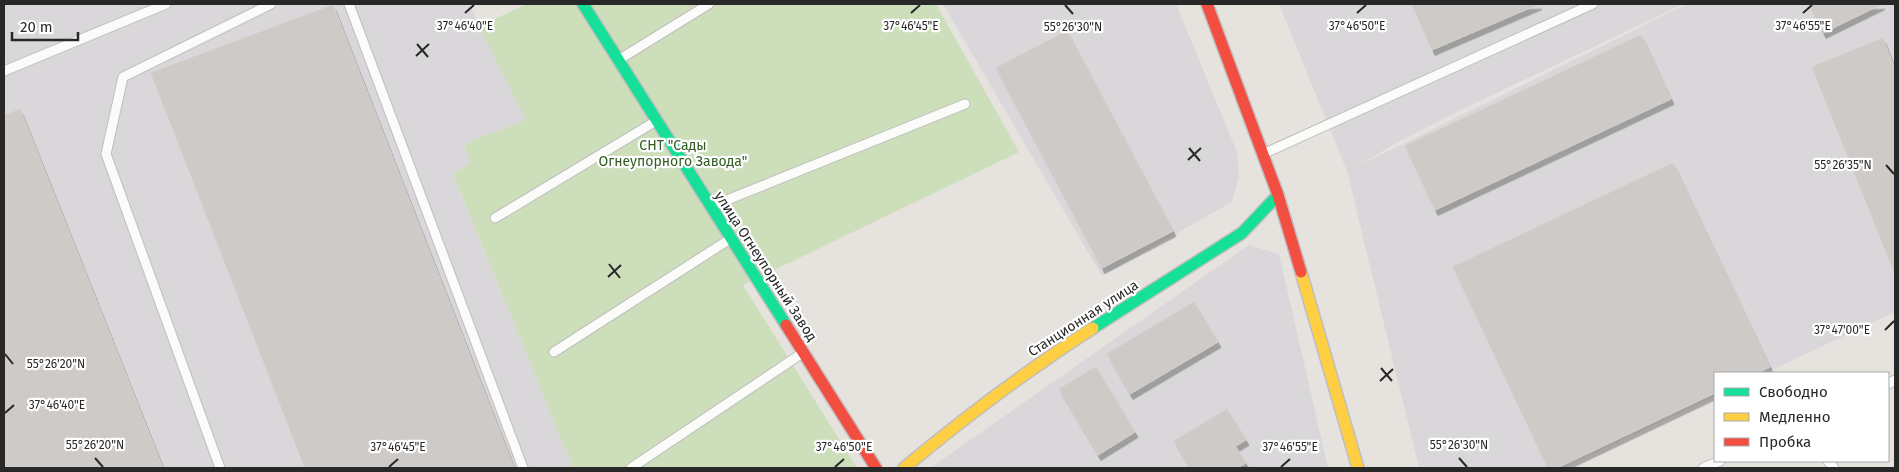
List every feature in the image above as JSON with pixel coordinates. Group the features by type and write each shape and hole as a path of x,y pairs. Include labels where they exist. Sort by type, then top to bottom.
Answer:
{"street":[{"name":"улица Огнеупорный Завод","path":"583,4 876,468"},
{"path":"1207,4 1278,195 1358,468"},
{"name":"Станционная улица","path":"904,468 964,418 1054,353 1242,233 1278,195"}],"lane":[{"path":"4,71 166,4"},
{"path":"220,468 106,154 123,77 272,4"},
{"path":"349,4 523,468"},
{"path":"617,60 709,4"},
{"path":"1263,154 1592,4"},
{"path":"710,207 964,104"},
{"path":"495,218 656,121"},
{"path":"554,352 730,239"},
{"path":"631,468 803,353"},
{"path":"1704,468 1718,462"}],"shaded area":[{"path":"4,4 469,4 526,120 464,144 471,163 453,175 573,468 4,468"},
{"path":"943,4 1176,4 1237,152 1239,176 1232,202 1102,276"},
{"path":"1279,4 1684,4 1465,108 1396,143 1358,166 1687,4 1895,4 1895,312 1767,372 1714,372 1714,396 1561,468 1419,468 1347,171"},
{"path":"1249,245 1279,254 1328,468 930,468"}],"green space":[{"name":"СНТ \"Сады Огнеупорного Завода\"","path":"526,4 936,4 1019,152 743,285 857,468 573,468 453,174 471,163 464,144 526,120 479,27"}],"building":[{"path":"1412,4 1539,4 1432,50"},
{"path":"1809,4 1882,4 1823,33"},
{"path":"333,5 514,468 305,468 151,73"},
{"path":"1067,31 1173,231 1102,268 996,68"},
{"path":"1641,35 1671,99 1435,210 1405,146"},
{"path":"1883,38 1895,70 1895,274 1812,67"},
{"path":"20,109 163,468 4,468 4,116"},
{"path":"1673,163 1770,367 1759,372 1714,372 1714,393 1557,468 1548,468 1453,267"},
{"path":"1194,302 1218,342 1130,394 1107,354"},
{"path":"1096,367 1135,432 1098,455 1059,389"},
{"path":"1227,409 1246,440 1198,468 1190,468 1174,441"},
{"path":"1235,446 1246,463 1237,468 1198,468"}],"traffic: fast":[{"path":"583,4 786,325"},
{"path":"1093,328 1242,233 1278,195"}],"traffic: slow":[{"path":"1301,272 1358,468"},
{"path":"904,468 996,395 1093,328"}],"traffic: jam":[{"path":"1207,4 1278,195 1301,272"},
{"path":"786,325 876,468"}]}
